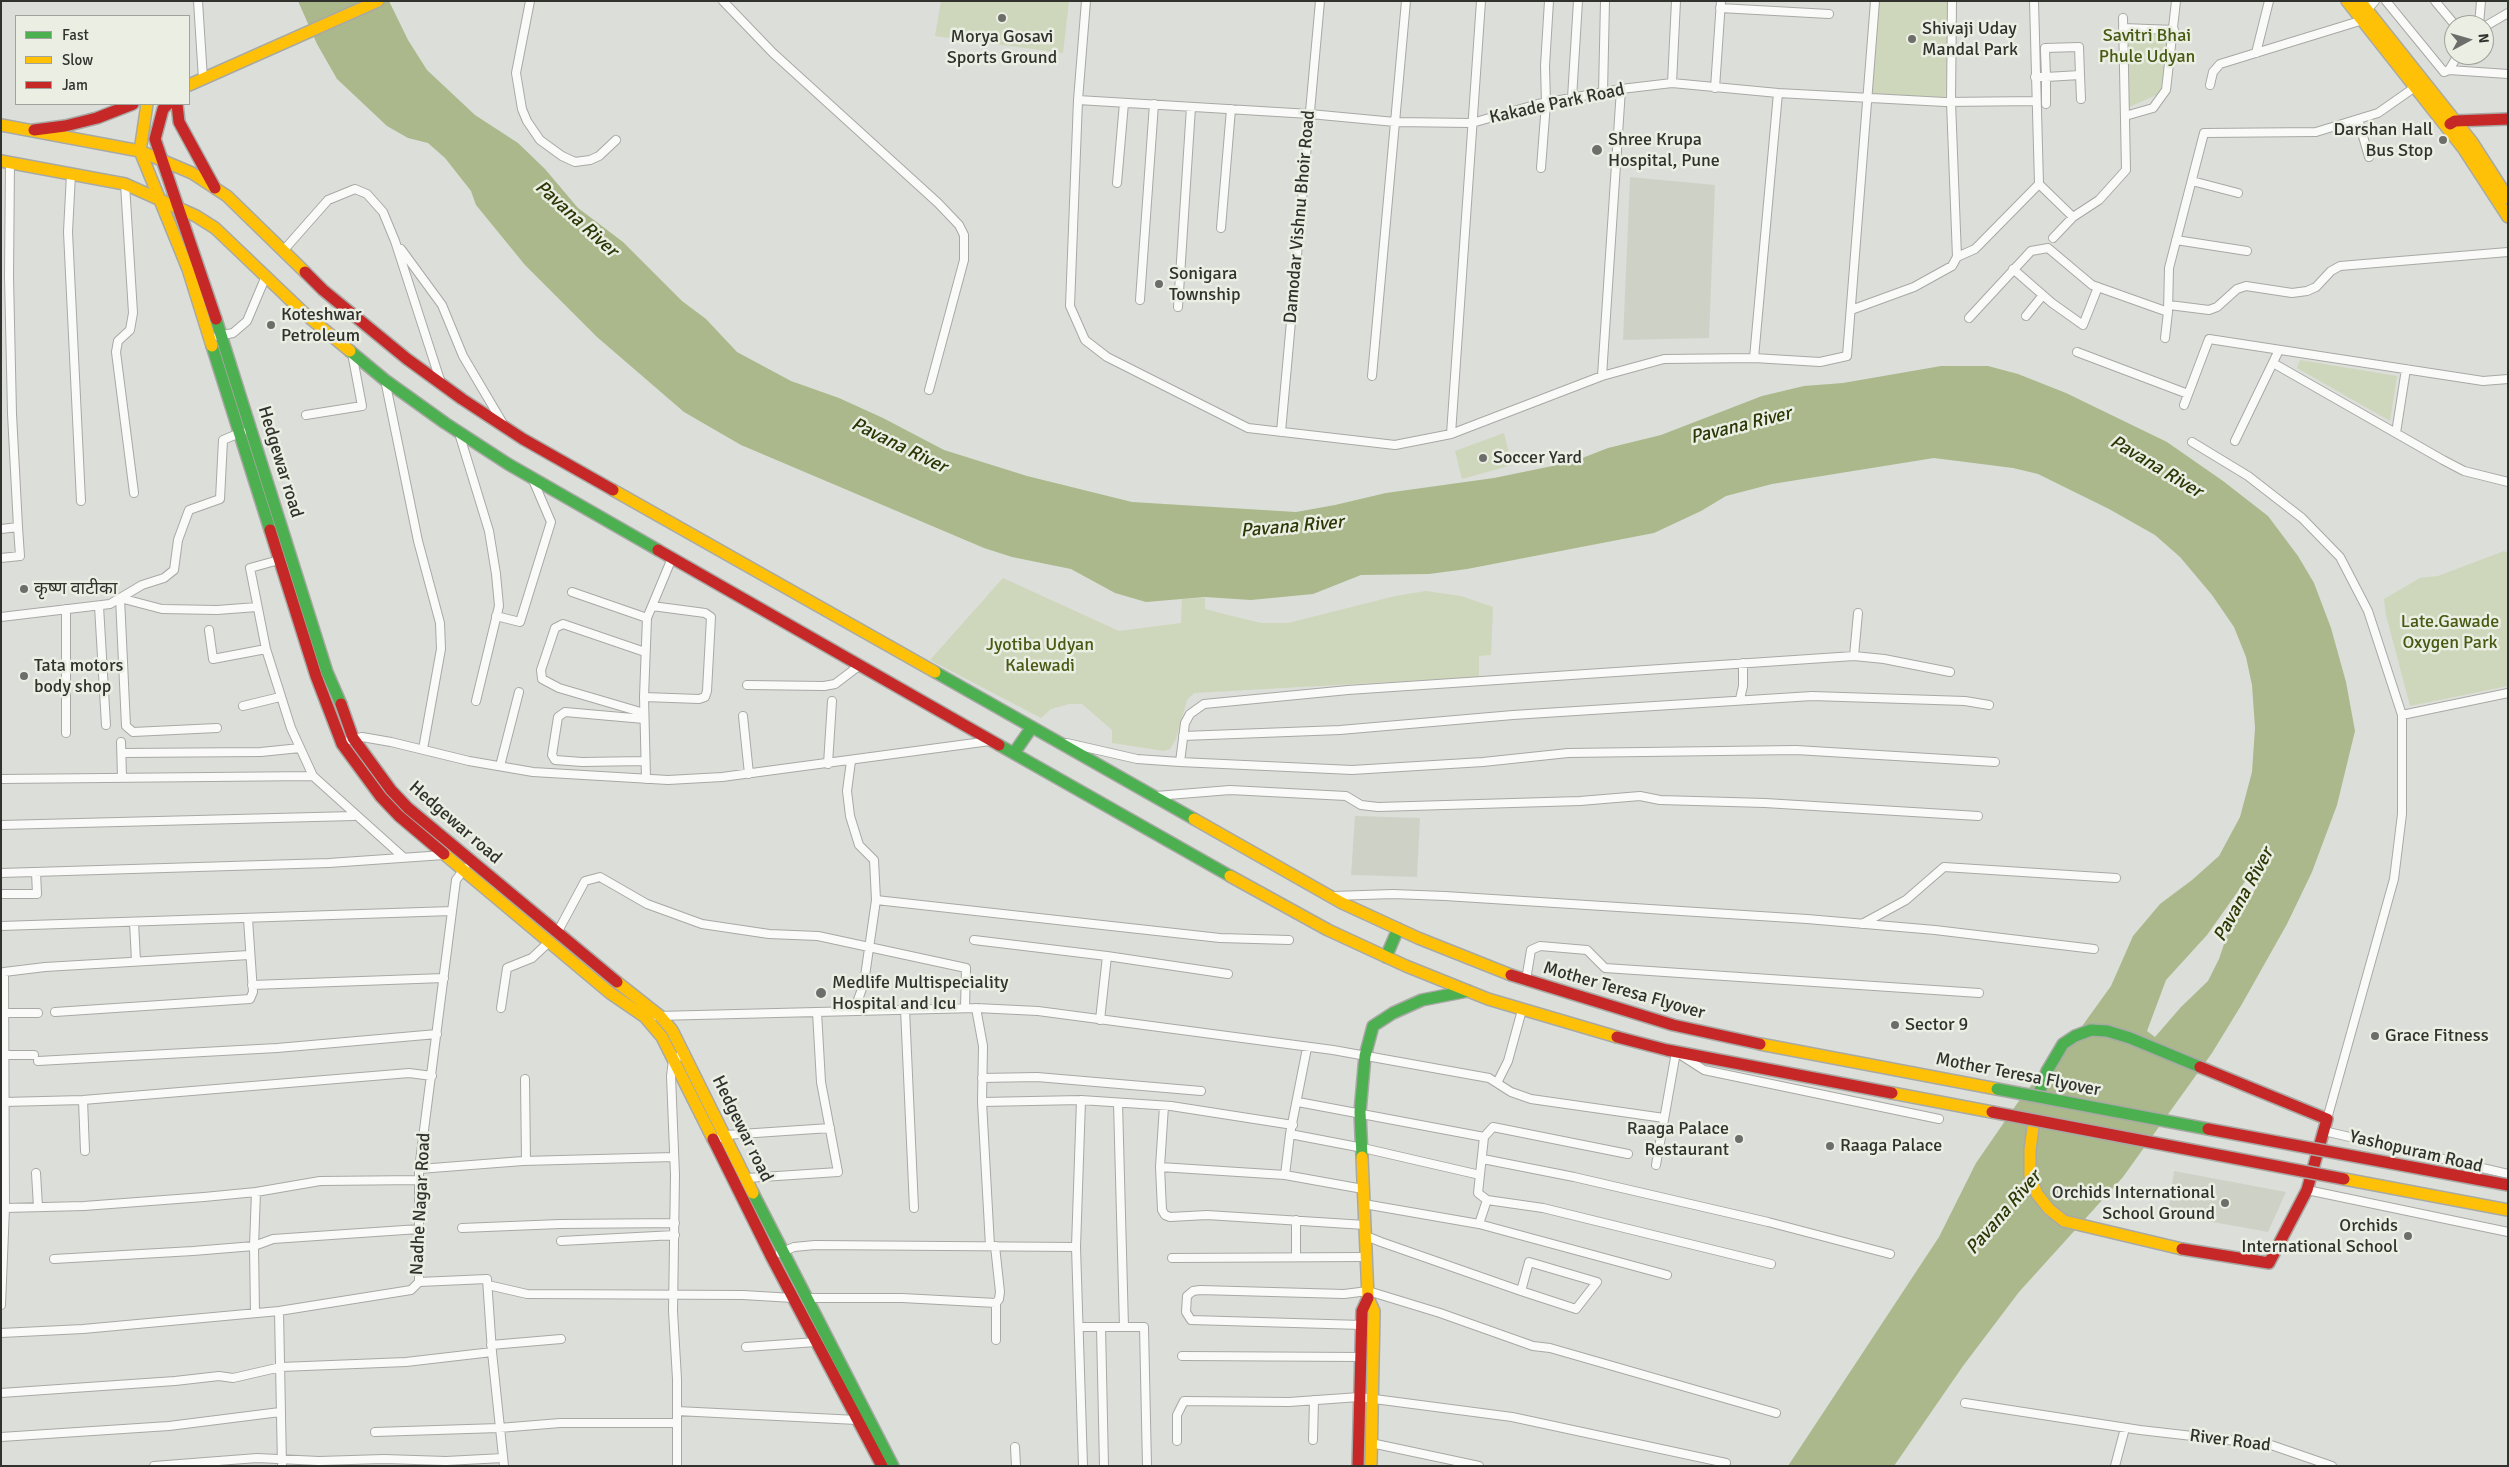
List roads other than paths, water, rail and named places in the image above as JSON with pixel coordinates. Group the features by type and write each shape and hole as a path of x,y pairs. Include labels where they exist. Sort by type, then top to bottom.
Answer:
{"main road":[{"path":"190,85 378,1"},
{"path":"2347,1 2363,11 2450,123 2463,148 2508,217"},
{"path":"28,130 65,126 97,118 131,105"},
{"path":"140,151 147,105"},
{"name":"Hedgewar road","path":"167,105 163,110 155,139 222,336 327,672 346,715 347,741 390,790 467,866 553,937 660,1016 685,1053 721,1138 777,1255 806,1298 893,1466"},
{"path":"177,105 179,122 214,188"},
{"path":"2450,123 2508,119"},
{"path":"2450,123 2472,142 2508,198"},
{"path":"1,125 140,151 161,159"},
{"name":"Hedgewar road","path":"140,151 188,269 238,433 321,691 335,721 381,797 444,855 467,866"},
{"name":"Mother Teresa Flyover","path":"161,159 192,173 227,196 323,290 441,384 504,426 1329,896 1398,929 1489,967 1526,980 1673,1025 1710,1034 2508,1185"},
{"path":"6,161 125,184 178,207 215,228 304,313 385,380 459,433 532,478 992,741 1328,930 1386,957 1468,991 1522,1010 1611,1036 1676,1052 2508,1210"},
{"path":"1014,753 1032,727"},
{"path":"1386,957 1398,929"},
{"name":"Hedgewar road","path":"553,937 610,993 645,1017 662,1037 673,1060 746,1178 793,1298 882,1466"},
{"path":"1358,1466 1374,1311 1368,1295 1360,1112 1365,1056 1373,1026 1393,1013 1422,1000 1468,991"},
{"path":"2034,1120 2030,1150 2030,1176 2037,1194 2049,1209 2064,1221 2184,1249 2269,1263 2307,1190 2327,1119 2130,1038 2107,1031 2091,1030 2075,1036 2063,1044 2047,1071 2038,1096"},
{"path":"1368,1295 1362,1311 1361,1356 1372,1444 1371,1466"}],"street":[{"path":"198,1 203,79"},
{"path":"530,1 516,73 522,109 527,121 540,140 562,156 575,162 590,160 599,156 616,140"},
{"path":"722,1 773,53 938,203 959,225 964,236 964,260 929,390"},
{"path":"1086,1 1078,100 1070,306 1085,340 1107,358 1248,428 1395,445 1451,434 1602,376 1664,358 1754,358 1820,362 1847,356 1875,1"},
{"name":"Damodar Vishnu Bhoir Road","path":"1281,432 1320,1"},
{"path":"1372,376 1406,1"},
{"path":"1451,434 1481,1"},
{"path":"1541,168 1546,103 1545,66 1549,1"},
{"path":"1572,98 1578,1"},
{"path":"1603,93 1605,1"},
{"path":"1672,83 1676,1"},
{"path":"1851,310 1914,287 1952,266 1957,257 1951,102 1952,1"},
{"path":"1957,257 1975,249 2038,184 2034,1"},
{"path":"2124,116 2153,108 2161,99 2169,77 2176,1"},
{"path":"2256,53 2269,1"},
{"path":"2210,85 2216,66 2256,53 2363,11 2375,1"},
{"path":"2386,1 2444,72 2449,70 2508,74"},
{"path":"2435,1 2447,15"},
{"path":"2480,15 2481,1"},
{"path":"1715,88 1720,4 1829,14"},
{"path":"2494,21 2508,13"},
{"path":"2053,238 2073,216 2099,200 2126,170 2123,18"},
{"path":"2123,28 2174,30"},
{"path":"2046,104 2045,50 2048,47 2077,46 2080,49 2081,99"},
{"path":"2449,70 2452,65"},
{"path":"2035,77 2080,75"},
{"name":"Kakade Park Road","path":"1078,100 1310,114 1395,122 1472,123 1546,103 1621,89 1672,83 1715,88 1951,102 2036,102"},
{"path":"2165,338 2169,268 2204,134 2298,134 2316,132 2378,113 2420,84"},
{"path":"1602,376 1621,89"},
{"path":"1754,358 1778,92"},
{"path":"1117,183 1124,102"},
{"path":"1140,300 1154,104"},
{"path":"1178,307 1191,106"},
{"path":"1221,228 1231,109"},
{"path":"2358,119 2369,158"},
{"path":"1,558 20,556 12,414 6,161"},
{"path":"70,174 68,232 81,501"},
{"path":"2192,181 2238,193"},
{"path":"125,184 133,313 130,330 118,341 116,352 134,493"},
{"path":"2038,184 2073,216"},
{"path":"283,251 328,200 355,189 367,194 383,212 396,241 441,384"},
{"path":"2176,240 2247,251"},
{"path":"396,241 442,305 463,356 504,426"},
{"path":"1969,318 2031,251 2048,248 2092,285 2168,308 2209,310 2217,307 2237,289 2246,286 2292,293 2307,291 2316,287 2331,271 2340,266 2508,252"},
{"path":"2013,269 2084,326 2098,287"},
{"path":"209,338 233,333 247,321 266,276"},
{"path":"2026,316 2043,295"},
{"path":"2184,405 2209,339 2483,381 2508,379"},
{"path":"2235,441 2279,350"},
{"path":"2076,352 2188,394"},
{"path":"306,415 362,406 352,353"},
{"path":"2273,363 2464,471 2508,482"},
{"path":"2396,433 2406,369"},
{"path":"385,380 416,532 440,623 441,649 423,749"},
{"path":"1,617 110,604 142,585 164,578 174,570 178,540 188,510 220,499 224,440 251,429"},
{"path":"459,433 489,531 499,606 476,701"},
{"path":"2192,442 2248,476 2294,512 2340,557 2368,611 2402,715 2402,814 2394,879 2327,1119"},
{"path":"496,616 520,622 551,522 532,478"},
{"path":"1,529 18,527"},
{"path":"646,779 644,761 644,697 647,618 672,558"},
{"path":"279,560 250,568 266,649 280,697 300,748 313,776 339,798 354,816 402,856"},
{"path":"572,592 647,618"},
{"path":"120,598 162,609 217,610 257,607"},
{"path":"120,598 126,726 133,732 217,728"},
{"path":"100,606 106,725"},
{"path":"644,697 699,699 705,697 707,691 711,617 705,612 652,606"},
{"path":"66,609 66,733"},
{"path":"1854,656 1858,613"},
{"path":"644,716 559,688 542,679 541,670 555,628 563,624 645,652"},
{"path":"209,630 213,659 266,649"},
{"path":"1180,762 1185,723 1190,714 1204,704 1215,701 1348,690 1854,656 1884,659 1950,672"},
{"path":"1740,699 1743,686 1743,663"},
{"path":"747,685 824,686 835,684 860,665"},
{"path":"500,766 519,692"},
{"path":"2402,715 2508,693"},
{"path":"1183,736 1350,729 1740,699 1858,696 1965,701 1989,705"},
{"path":"243,706 280,697"},
{"path":"828,764 832,701"},
{"path":"644,716 565,712 558,717 552,755 555,760 582,762 644,761"},
{"path":"743,716 749,774"},
{"path":"347,741 362,737 382,740 533,772 668,780 749,774 992,741"},
{"path":"121,742 122,777"},
{"path":"1057,742 1137,759 1352,770 1483,762 1568,753 1796,750 1995,762"},
{"path":"122,753 261,752 300,748"},
{"path":"851,761 847,791 850,816 859,845 874,860 876,900 864,983 854,1011"},
{"path":"1,779 313,776"},
{"path":"1154,797 1230,790 1346,796 1361,805 1378,807 1580,801 1640,796 1660,800 1774,804 1978,816"},
{"path":"1,825 354,816"},
{"path":"1,873 329,863 402,856 444,855"},
{"name":"Nadhe Nagar Road","path":"1,1333 83,1329 279,1311 411,1290 419,1282 419,1169 456,880 467,866"},
{"path":"1862,924 1906,900 1944,867 2116,878"},
{"path":"1,894 37,894 36,872"},
{"path":"501,1008 507,968 532,958 553,937 585,881 600,877 647,904 702,924 770,934 818,936 966,968 965,1008"},
{"path":"1329,896 1393,894 1445,896 1862,924 1935,930 2094,950"},
{"path":"876,900 1220,938 1289,940"},
{"path":"1,926 452,911"},
{"path":"55,1012 247,1000 252,998 248,919"},
{"path":"134,922 136,962"},
{"path":"974,940 1107,956 1228,974"},
{"path":"1526,980 1531,950 1540,946 1587,950 1605,968 1978,993"},
{"path":"1,1305 5,1208 4,972 45,967 249,954"},
{"path":"1100,1020 1107,956"},
{"path":"252,985 444,978"},
{"path":"645,1017 965,1008 1038,1012 1333,1050 1489,1078 1511,1092 1531,1099 1664,1118"},
{"path":"976,1008 983,1046 982,1102 993,1246 1000,1292 999,1300 996,1303 996,1340"},
{"path":"905,1009 914,1208"},
{"path":"1497,1083 1508,1062 1522,1010"},
{"path":"4,1013 38,1012"},
{"path":"746,1178 838,1172 821,1082 817,1012"},
{"path":"4,1056 36,1058 277,1048 437,1034"},
{"path":"1285,1175 1290,1134 1298,1102 1307,1048"},
{"path":"1656,1165 1676,1052 1704,1070 1939,1119"},
{"path":"677,1466 673,1295 675,1235 674,1157 671,1076 673,1060 685,1053"},
{"path":"4,1102 82,1100 409,1073 432,1076"},
{"path":"982,1078 1037,1077 1201,1091"},
{"path":"525,1079 526,1161"},
{"path":"82,1100 85,1151"},
{"path":"982,1102 1081,1100 1164,1106 1293,1125"},
{"path":"1081,1100 1076,1246 1083,1466"},
{"path":"1298,1102 1360,1112 1484,1137"},
{"path":"1118,1103 1124,1327"},
{"path":"1164,1106 1160,1167 1162,1210 1170,1217 1207,1215 1296,1220 1365,1231 1521,1291 1576,1309 1597,1282 1530,1262 1528,1263 1521,1291"},
{"path":"1628,1154 1493,1127 1484,1137 1484,1158 1478,1193 1487,1200 1543,1208 1771,1264"},
{"path":"721,1138 830,1128"},
{"name":"Yashopuram Road","path":"2324,1131 2508,1174"},
{"path":"1290,1134 1363,1148 1480,1176"},
{"path":"419,1169 526,1161 674,1157"},
{"path":"1484,1158 1574,1176 1768,1222 1890,1254"},
{"path":"1160,1167 1285,1175 1363,1189"},
{"path":"36,1172 38,1207"},
{"path":"5,1208 84,1206 256,1192 320,1181 420,1180"},
{"path":"2307,1190 2508,1232"},
{"path":"255,1313 254,1246 256,1192"},
{"path":"1479,1224 1487,1200"},
{"path":"1364,1204 1479,1224 1667,1275"},
{"path":"1296,1220 1296,1256"},
{"path":"462,1228 560,1224 675,1224"},
{"path":"54,1260 254,1246 273,1239 419,1229"},
{"path":"561,1242 675,1235"},
{"path":"777,1255 794,1247 815,1245 1076,1246"},
{"path":"1172,1258 1366,1257"},
{"path":"154,1466 225,1459 282,1462 384,1459 504,1462 487,1279 419,1282"},
{"path":"488,1286 527,1294 793,1298"},
{"path":"1362,1325 1191,1320 1186,1312 1186,1296 1193,1290 1368,1295 1440,1312 1533,1346 1550,1348 1776,1413"},
{"path":"806,1298 902,1298 996,1303"},
{"path":"279,1311 282,1462"},
{"path":"1080,1327 1144,1327 1147,1466"},
{"path":"1101,1327 1104,1466"},
{"path":"1,1393 174,1382 219,1376 233,1378 281,1367 406,1362 561,1339"},
{"path":"746,1347 816,1342"},
{"path":"1182,1356 1361,1356"},
{"path":"1177,1441 1177,1415 1184,1401 1314,1400 1365,1397 1512,1417 1599,1434 1726,1463"},
{"path":"1313,1440 1314,1400"},
{"name":"River Road","path":"1965,1403 2124,1428 2271,1444 2332,1466"},
{"path":"677,1411 858,1420"},
{"path":"1,1437 169,1426 280,1412"},
{"path":"375,1432 500,1428 560,1423 677,1423"},
{"path":"2115,1466 2124,1428"},
{"path":"1372,1444 1479,1466"},
{"path":"1015,1447 1016,1466"}],"water":[{"name":"Pavana River","path":"298,1 389,1 408,40 427,70 475,115 518,143 545,169 578,208 623,242 682,301 706,319 737,352 791,381 839,398 883,418 944,450 1027,476 1132,502 1296,512 1386,493 1494,478 1572,462 1608,448 1661,435 1762,396 1804,386 1843,383 1941,366 1988,366 2018,374 2066,393 2167,442 2223,481 2268,516 2298,556 2314,583 2331,628 2346,682 2355,731 2337,805 2312,872 2287,924 2212,1053 2123,1177 2019,1292 1963,1366 1894,1466 1788,1466 1939,1237 1976,1163 2023,1095 2080,1029 2111,986 2133,936 2160,904 2192,880 2219,856 2240,817 2252,772 2255,728 2252,685 2246,657 2234,627 2212,595 2180,557 2155,535 2109,509 2038,474 2013,468 1934,458 1772,484 1726,496 1701,511 1654,533 1467,569 1429,574 1361,575 1313,594 1251,600 1205,597 1146,602 1115,593 1071,569 1012,557 984,548 741,445 684,412 597,337 525,265 476,205 471,191 445,158 428,143 408,138 387,126 337,79 317,44","holes":["2246,880 2258,880 2254,892 2227,935 2219,959 2208,981 2181,1007 2155,1037 2147,1031 2166,980 2207,935"]}],"place":[{"name":"Morya Gosavi Sports Ground","path":"1002,18"},
{"name":"Shivaji Uday Mandal Park","path":"1912,39"},
{"name":"Darshan Hall Bus Stop","path":"2443,140"},
{"name":"Shree Krupa Hospital, Pune","path":"1597,150"},
{"name":"Sonigara Township","path":"1159,284"},
{"name":"Koteshwar Petroleum","path":"271,325"},
{"name":"Soccer Yard","path":"1483,458"},
{"name":"कृष्ण वाटीका","path":"24,589"},
{"name":"Tata motors body shop","path":"24,676"},
{"name":"Medlife Multispeciality Hospital and Icu","path":"821,993"},
{"name":"Sector 9","path":"1895,1025"},
{"name":"Grace Fitness","path":"2375,1036"},
{"name":"Raaga Palace Restaurant","path":"1739,1139"},
{"name":"Raaga Palace","path":"1830,1146"},
{"name":"Orchids International School Ground","path":"2225,1203"},
{"name":"Orchids International School","path":"2408,1236"}],"park label":[{"name":"Savitri Bhai Phule Udyan","path":"2147,46"},
{"name":"Late.Gawade Oxygen Park","path":"2450,632"},
{"name":"Jyotiba Udyan Kalewadi","path":"1040,655"}]}
